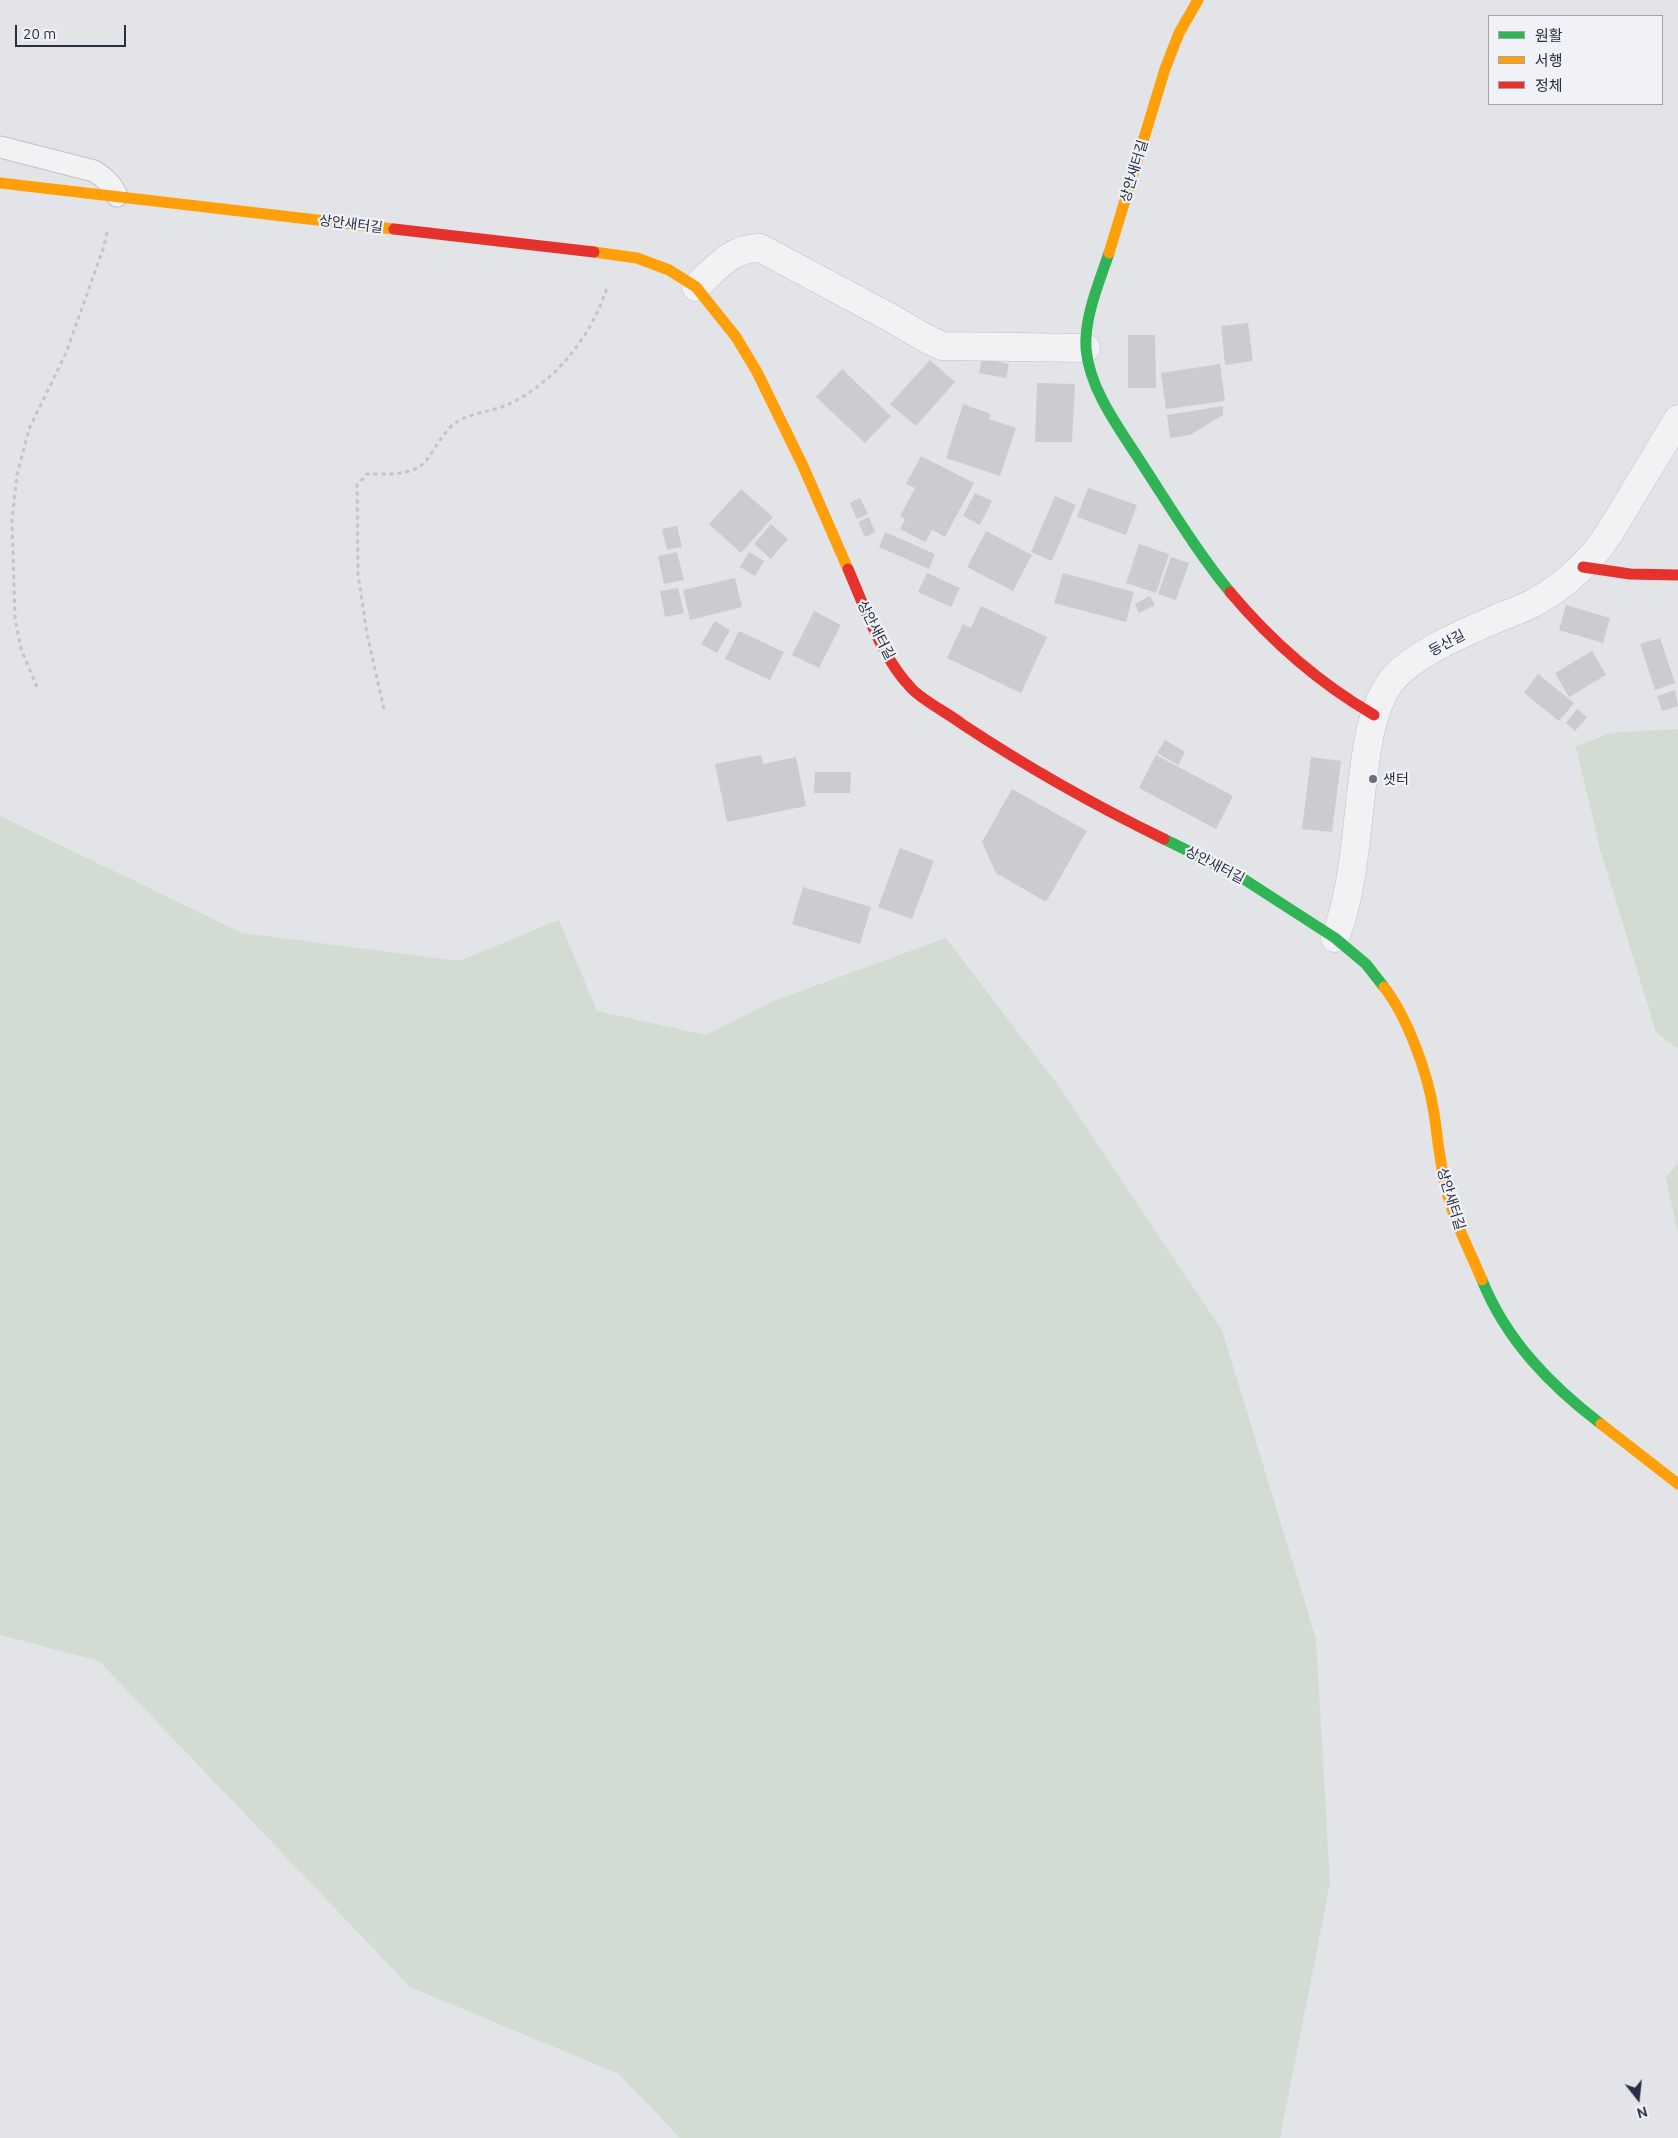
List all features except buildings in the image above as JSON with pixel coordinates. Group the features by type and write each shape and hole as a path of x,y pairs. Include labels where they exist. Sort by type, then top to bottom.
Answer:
{"street":[{"name":"상안새터길","path":"1198,0 1179,33 1165,69 1091,311 1086,331 1086,348 1091,369 1111,414 1162,496 1228,591 1276,642 1316,677 1349,701 1374,715"},
{"name":"상안새터길","path":"0,182 617,255 637,258 669,270 696,286 736,337 757,372 803,466 876,631 892,662 913,690 991,743 1089,801 1239,876 1335,938 1366,964 1388,992 1410,1034 1426,1073 1434,1113 1439,1159 1447,1194 1463,1238 1486,1291 1512,1338 1545,1377 1577,1406 1678,1484"},
{"path":"696,286 730,255 750,248 760,248 942,346 1086,348"},
{"name":"동산길","path":"1335,938 1340,926 1350,875 1366,754 1374,715 1390,683 1404,668 1428,652 1480,626 1536,602 1583,567 1599,549 1610,532 1678,418"},
{"path":"1583,567 1630,574 1678,575"}],"lane":[{"path":"0,147 94,171 105,178 113,187 117,196"}],"path":[{"path":"37,687 21,649 15,618 12,520 17,475 29,429 69,344 103,249 117,196"},
{"path":"384,709 367,634 358,574 357,485 367,474 398,473 424,463 453,424 467,416 507,406 528,394 549,378 568,359 592,323 605,294 617,255"}],"shaded area":[{"path":"1678,729 1678,1049 1656,1032 1600,849 1576,747 1610,733"},
{"path":"0,816 242,933 459,961 559,920 597,1011 706,1035 776,1000 946,938 1055,1081 1222,1330 1316,1639 1330,1883 1280,2138 680,2138 619,2074 410,1987 99,1661 0,1635"},
{"path":"1678,1163 1678,1234 1666,1177"}],"traffic: fast":[{"path":"1109,253 1093,300 1087,325 1086,349 1094,381 1117,426 1196,547 1230,592"},
{"path":"1164,839 1239,876 1335,938 1366,964 1384,987"},
{"path":"1482,1280 1504,1322 1531,1360 1564,1393 1601,1424"}],"traffic: slow":[{"path":"1109,253 1165,69 1179,33 1198,0"},
{"path":"0,183 394,229"},
{"path":"594,252 637,258 669,270 696,287 736,337 757,372 803,466 848,569"},
{"path":"1384,987 1409,1030 1422,1064 1431,1098 1450,1203 1482,1280"},
{"path":"1601,1424 1678,1484"}],"traffic: jam":[{"path":"394,229 594,252"},
{"path":"1583,567 1630,574 1678,575"},
{"path":"848,569 868,617 891,663 917,694 986,740 1036,770 1086,799 1164,839"},
{"path":"1230,592 1262,627 1297,660 1334,689 1374,715"}],"place":[{"name":"샛터","path":"1373,779"}]}
